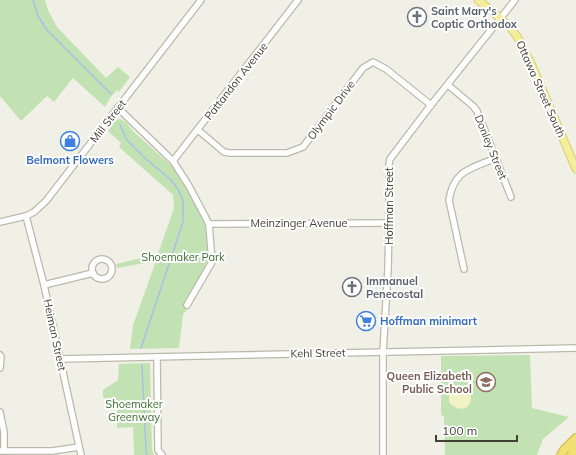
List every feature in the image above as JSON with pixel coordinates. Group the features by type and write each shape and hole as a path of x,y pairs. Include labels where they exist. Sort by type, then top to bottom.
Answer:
{"highway":[{"path":"561,455 576,438"},
{"path":"571,455 576,448"}],"main road":[{"name":"Ottawa Street South","path":"478,0 511,28 518,38 530,61 576,169"}],"street":[{"name":"Mill Street","path":"0,222 26,216 34,212 46,201 201,0"},
{"name":"Pattandon Avenue","path":"173,162 298,0"},
{"name":"Hoffman Street","path":"383,455 383,352 388,269 390,159 515,0"},
{"name":"Olympic Drive","path":"198,130 224,152 230,153 287,153 303,147 363,68 373,62 386,69 431,105"},
{"name":"Donley Street","path":"448,85 477,111 511,197"},
{"path":"118,108 173,162 189,186 210,224 212,262 188,305"},
{"path":"464,269 449,200 450,191 454,182 460,175 496,158"},
{"name":"Heiman Street","path":"26,216 44,285 81,455"},
{"name":"Meinzinger Avenue","path":"210,224 389,223"},
{"path":"44,285 93,273"},
{"name":"Kehl Street","path":"60,359 576,348"},
{"path":"0,355 0,368"},
{"path":"157,357 158,450 162,455"},
{"path":"0,412 4,432 2,450 52,451 79,447"}],"green space":[{"path":"0,0 45,0 48,10 57,27 106,78 118,67 130,77 119,92 117,90 110,98 105,107 73,78 54,102 47,96 21,121 0,96"},
{"name":"Shoemaker Park","path":"120,119 126,122 134,132 175,169 190,191 205,222 208,260 186,303 189,308 183,314 179,348 130,349 133,325 156,261 117,268 116,264 158,254 174,208 173,195 119,147 121,143 108,131 116,120"},
{"name":"Queen Elizabeth Public School","path":"530,355 532,408 569,417 543,439 537,455 445,455 444,416 441,415 441,356"},
{"name":"Shoemaker Greenway","path":"150,363 152,450 154,455 134,455 133,427 117,428 117,405 103,397 103,390 118,380 119,364"}],"sand":[{"path":"452,386 461,387 467,390 470,394 471,399 467,407 463,409 457,408 449,402 449,390"}],"waterway":[{"path":"33,0 38,16 47,30 111,94"},
{"path":"120,125 127,140 146,159 170,179 178,189 183,201 183,222 141,348"},
{"path":"142,365 147,455"}],"place":[{"name":"Saint Mary's Coptic Orthodox","path":"417,17"},
{"name":"Belmont Flowers","path":"70,141"},
{"name":"Immanuel Penecostal","path":"352,287"},
{"name":"Hoffman minimart","path":"366,321"},
{"name":"Queen Elizabeth Public School","path":"486,382"}]}
